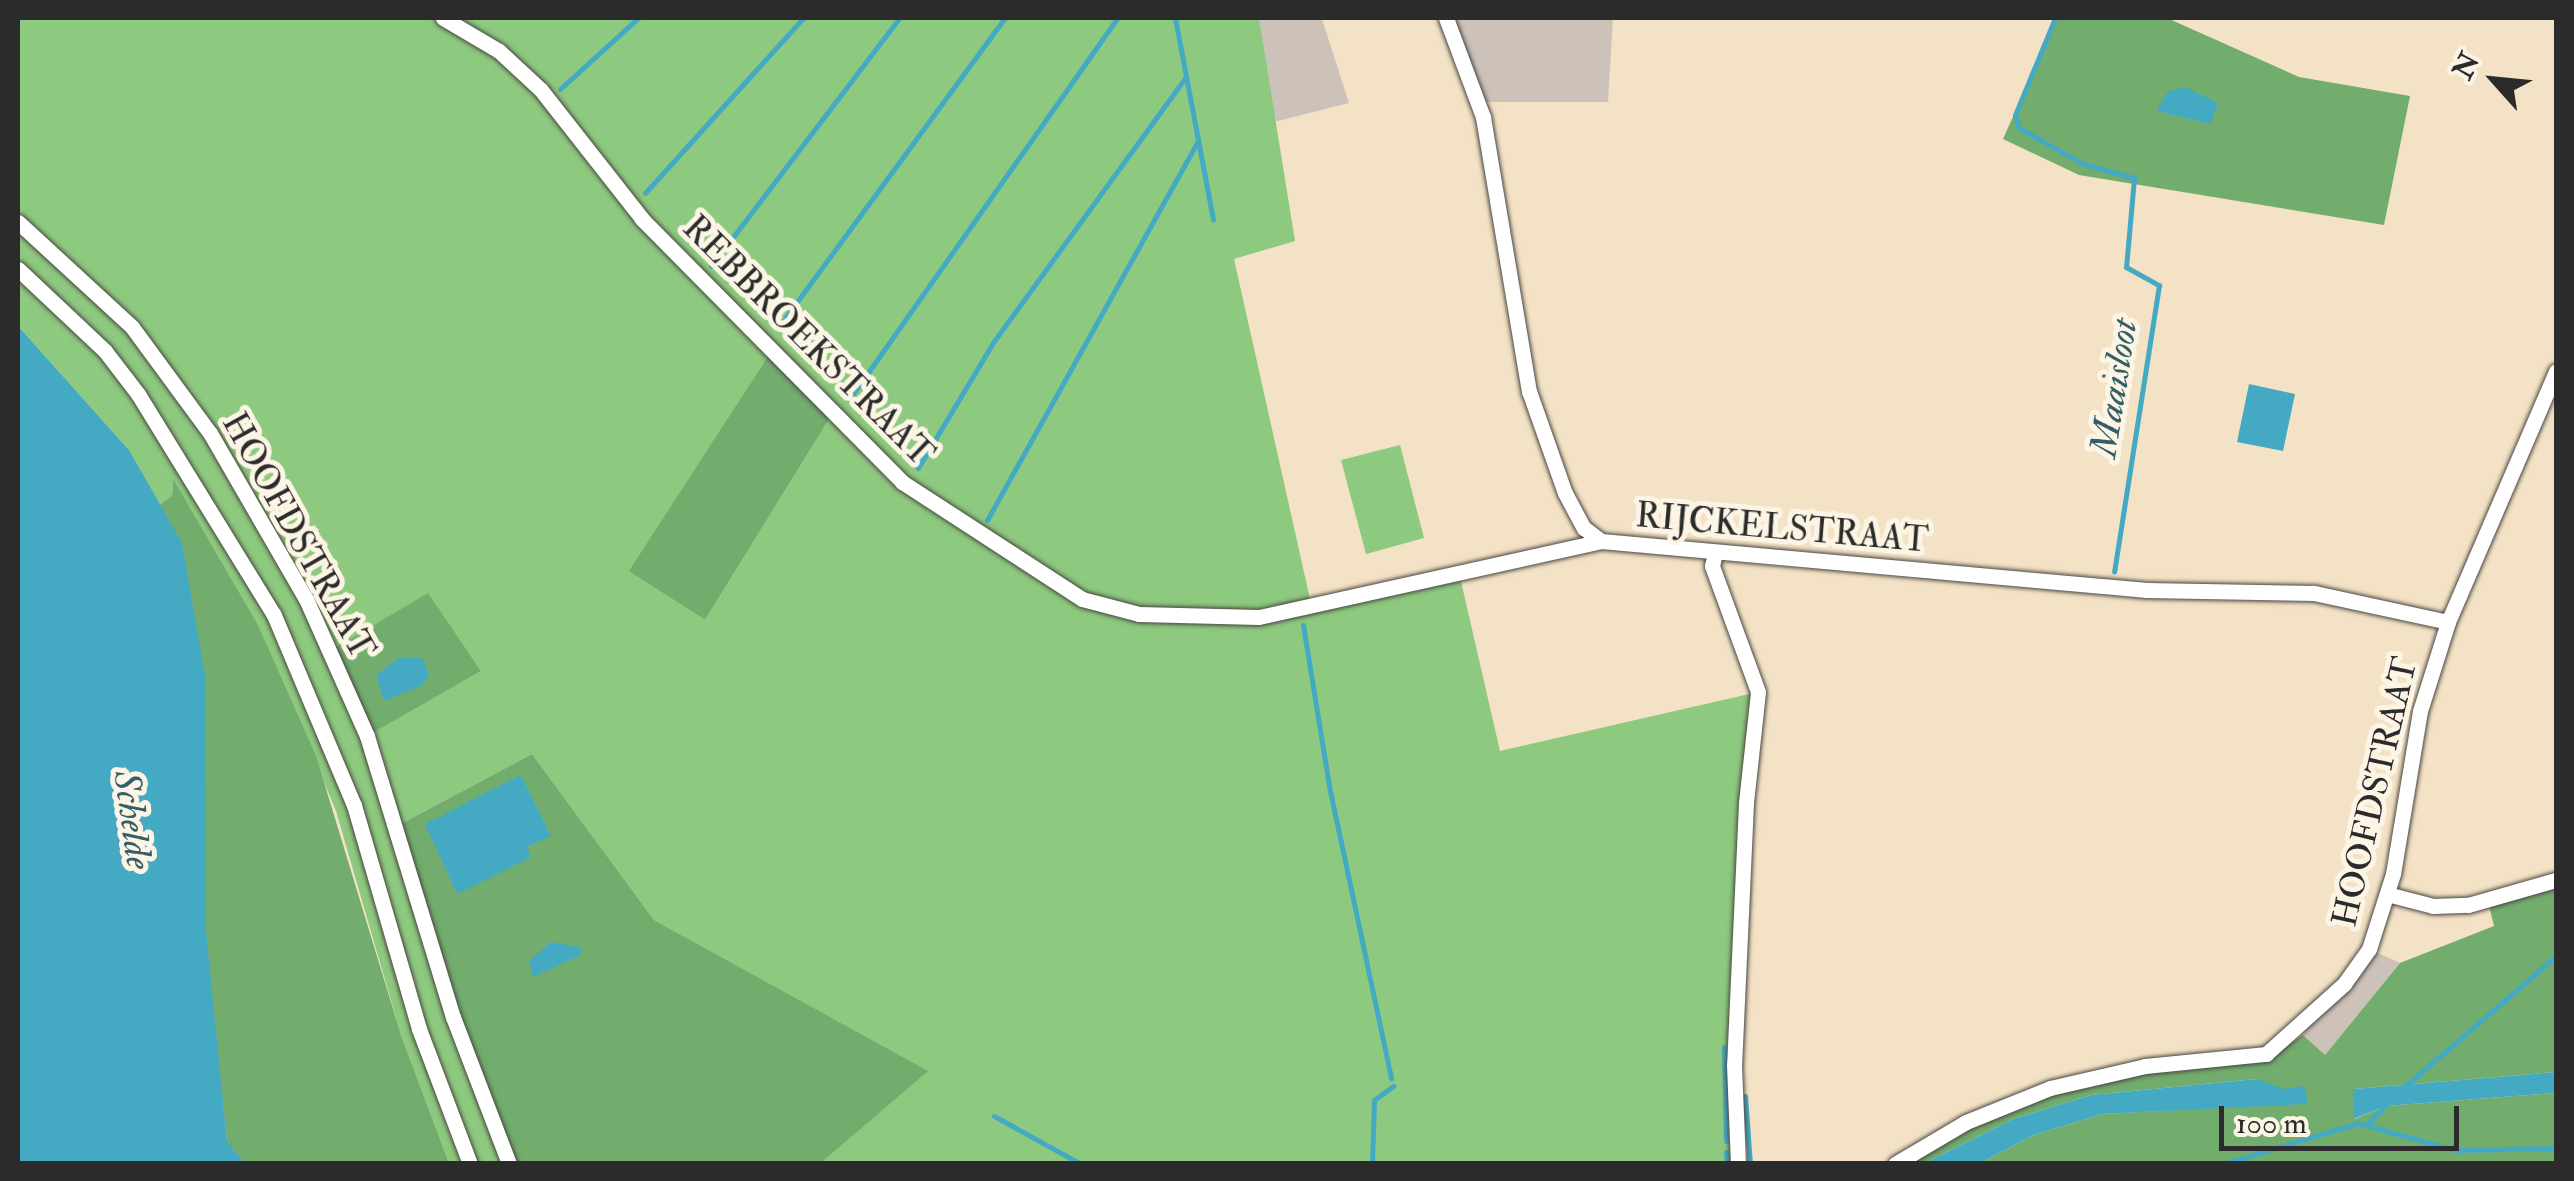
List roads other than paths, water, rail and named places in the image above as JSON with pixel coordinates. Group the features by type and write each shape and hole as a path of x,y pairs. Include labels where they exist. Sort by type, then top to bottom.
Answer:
{"street":[{"name":"REBBROEKSTRAAT","path":"443,18 499,51 541,90 642,220 902,482 1082,599 1140,614 1259,617 1602,541"},
{"name":"RIJCKELSTRAAT","path":"1446,18 1483,116 1529,391 1564,493 1584,528 1602,541 2146,590 2314,593 2448,622"},
{"name":"HOOFDSTRAAT","path":"18,222 132,327 210,433 306,598 368,736 453,1017 510,1164"},
{"name":"HOOFDSTRAAT","path":"18,268 105,351 138,394 274,614 354,805 419,1028 470,1164"},
{"name":"HOOFDSTRAAT","path":"1895,1164 1966,1122 2050,1088 2145,1066 2266,1054 2344,984 2369,948 2387,894 2420,711 2448,622 2556,372"},
{"path":"1715,553 1712,566 1758,692 1746,804 1734,1065 1738,1164"},
{"path":"2387,894 2433,906 2468,906 2556,880"}],"water":[{"path":"2185,87 2218,103 2210,124 2157,111 2167,92"},
{"name":"Schelde","path":"18,326 129,450 182,543 205,676 206,931 227,1141 244,1163 18,1163"},
{"path":"2249,384 2295,394 2283,451 2237,442"},
{"path":"399,658 422,658 429,674 423,685 384,701 376,675"},
{"path":"521,775 551,836 527,847 531,857 457,894 425,824"},
{"path":"551,942 583,948 579,956 533,977 529,961"},
{"path":"2556,1072 2556,1093 2386,1106 2353,1119 2353,1089"},
{"path":"2257,1079 2284,1089 2304,1086 2308,1104 2103,1114 2034,1135 1980,1163 1925,1163 2013,1119 2091,1095"}],"waterway":[{"path":"560,89 638,18"},
{"path":"645,193 803,18"},
{"path":"711,266 899,18"},
{"path":"780,325 1005,18"},
{"path":"853,394 1117,18"},
{"path":"1175,18 1213,219"},
{"name":"Maaisloot","path":"2055,18 2015,115 2019,128 2084,164 2134,178 2126,267 2159,285 2114,571"},
{"path":"918,468 994,341 1186,77"},
{"path":"987,520 1198,141"},
{"path":"1303,625 1329,786 1391,1078"},
{"path":"2403,1088 2556,956"},
{"path":"1724,1047 1726,1141"},
{"path":"1372,1164 1374,1100 1393,1086"},
{"path":"1745,1096 1750,1164"},
{"path":"2368,1123 2388,1102"},
{"path":"994,1116 1081,1164"},
{"path":"2223,1164 2358,1123 2455,1150 2556,1148"},
{"path":"1726,1152 1727,1163"}]}
